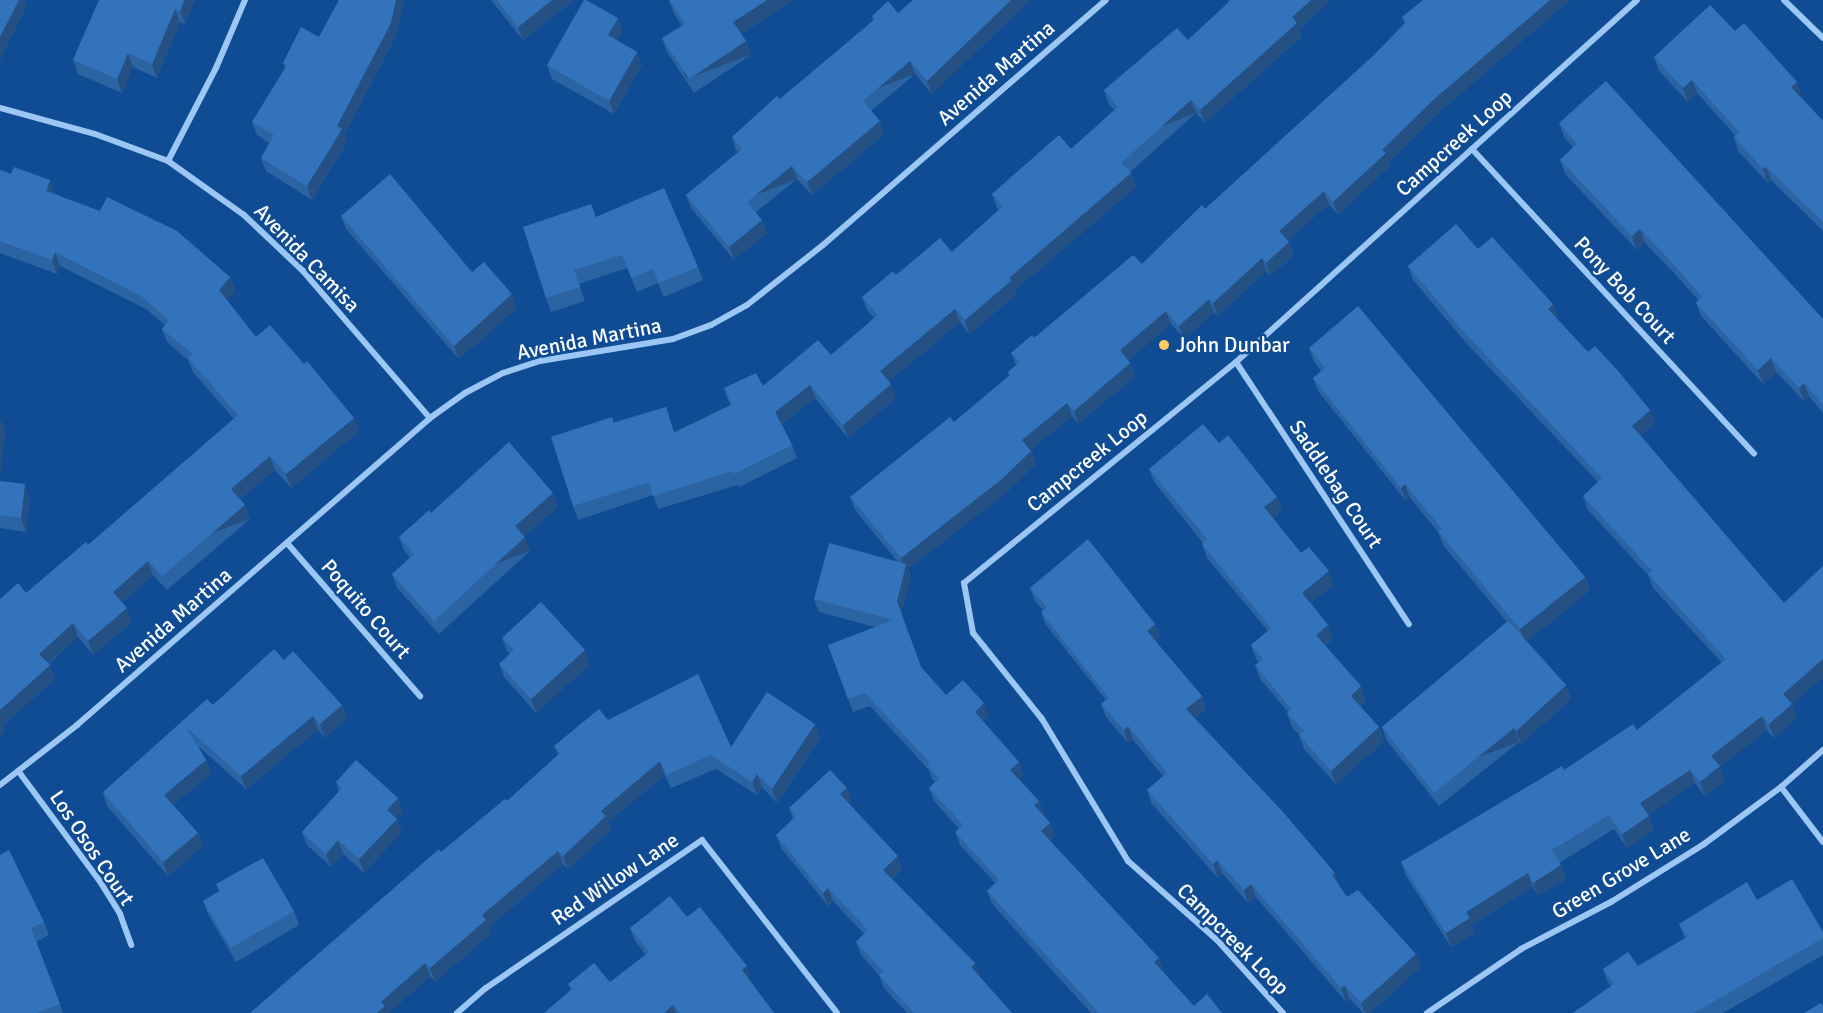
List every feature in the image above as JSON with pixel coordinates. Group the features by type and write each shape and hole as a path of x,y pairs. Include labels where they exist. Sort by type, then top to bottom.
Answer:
{"street":[{"path":"168,161 216,68 245,0"},
{"name":"Avenida Martina","path":"0,785 19,772 430,418 465,393 503,373 540,361 673,339 711,326 747,305 823,245 1106,0"},
{"name":"Campcreek Loop","path":"1283,1013 1217,940 1128,861 1042,719 973,633 964,583 1236,362 1637,0"},
{"path":"1784,0 1823,38"},
{"name":"Avenida Camisa","path":"0,108 95,134 168,161 244,215 303,271 430,418"},
{"name":"Pony Bob Court","path":"1472,149 1754,454"},
{"name":"Saddlebag Court","path":"1236,362 1409,624"},
{"name":"Poquito Court","path":"287,543 420,696"},
{"name":"Green Grove Lane","path":"1427,1013 1521,950 1611,902 1704,844 1781,787 1823,750"},
{"name":"Los Osos Court","path":"19,772 99,880 120,914 131,945"},
{"path":"1781,787 1823,842"},
{"name":"Red Willow Lane","path":"457,1013 486,988 702,840 837,1013"}],"building":[{"path":"0,0 19,0 0,37"},
{"path":"99,0 184,0 180,11 175,9 152,64 128,53 117,79 73,60"},
{"path":"339,0 396,0 391,23 337,126 342,129 307,186 261,158 274,135 252,122 287,65 283,63 301,27 319,37"},
{"path":"497,0 552,0 518,27"},
{"path":"584,0 618,18 608,35 637,52 609,101 547,65"},
{"path":"669,0 767,0 733,22 746,41 689,79 662,38 685,24"},
{"path":"913,0 1011,0 927,81 910,61 863,101 880,121 807,182 792,166 747,202 762,220 729,247 686,195 742,149 732,137 777,96 780,99 875,19 872,16 888,1 898,13"},
{"path":"1231,0 1311,0 1292,17 1297,23 1200,110 1191,100 1121,163 1131,173 1009,278 1012,280 965,320 955,309 880,371 891,384 843,425 810,385 775,412 792,445 734,474 733,471 653,496 649,482 573,506 551,437 612,417 614,423 666,407 674,433 732,405 724,388 756,373 763,386 818,340 831,355 878,315 862,297 893,271 896,275 940,238 952,252 1003,206 992,194 1059,135 1071,149 1118,107 1104,90 1177,28 1188,40"},
{"path":"1423,0 1550,0 1433,100 1382,150 1386,153 1333,202 1324,191 1279,231 1289,242 1266,263 1262,258 1213,303 1209,299 1179,326 1166,311 1120,350 1130,363 1074,411 1067,403 1022,440 1031,451 1002,479 901,558 850,497 950,417 954,422 1010,375 1008,372 1020,362 1011,353 1032,335 1034,338 1133,255 1142,264 1202,205 1205,209 1373,56 1406,22 1402,17"},
{"path":"1710,5 1735,31 1744,23 1797,82 1791,87 1823,121 1823,222 1766,167 1763,169 1734,137 1739,132 1692,80 1683,88 1654,57"},
{"path":"1606,81 1823,319 1823,405 1804,383 1799,388 1771,358 1758,370 1696,303 1702,297 1668,258 1640,229 1632,236 1560,160 1577,144 1559,123"},
{"path":"14,167 50,180 46,191 100,211 107,197 177,231 230,277 219,290 256,337 270,325 304,364 307,361 354,418 286,474 270,456 231,489 245,505 162,576 148,561 113,592 127,608 88,641 73,623 39,654 50,665 0,710 0,599 18,583 26,593 86,542 88,545 238,415 188,358 193,354 162,329 169,320 141,296 55,252 52,260 0,241 0,170 11,174"},
{"path":"390,174 472,272 484,262 512,294 454,346 341,216"},
{"path":"664,188 698,267 659,283 653,269 632,278 622,255 574,270 580,287 546,298 523,227 591,204 596,217"},
{"path":"1456,224 1478,249 1492,237 1553,304 1548,309 1588,352 1595,346 1619,372 1650,410 1632,426 1784,603 1823,566 1823,659 1783,694 1792,704 1769,724 1762,716 1711,756 1720,766 1700,782 1690,770 1640,803 1649,816 1622,834 1609,815 1552,850 1561,865 1533,883 1528,873 1466,912 1470,918 1446,933 1401,862 1562,766 1564,770 1633,724 1637,730 1726,659 1648,574 1652,571 1583,496 1602,478 1463,331 1408,266"},
{"path":"1358,306 1585,577 1520,629 1438,531 1442,529 1405,484 1401,488 1313,378 1325,368 1309,348"},
{"path":"1203,424 1219,443 1228,435 1277,497 1264,507 1301,553 1309,547 1329,571 1302,593 1328,625 1316,635 1361,686 1351,696 1379,727 1331,771 1299,735 1304,731 1287,713 1291,709 1255,665 1263,659 1251,645 1271,628 1202,544 1207,539 1149,469"},
{"path":"509,442 553,493 515,526 525,537 434,621 392,574 414,554 399,537 429,510 431,513"},
{"path":"0,481 25,484 21,518 0,515"},
{"path":"1088,539 1155,624 1147,631 1202,696 1186,709 1283,812 1335,873 1332,875 1347,897 1358,890 1416,954 1361,1003 1345,985 1341,988 1251,884 1244,890 1217,860 1213,864 1147,790 1167,773 1128,726 1124,730 1101,704 1109,698 1041,612 1047,607 1030,588"},
{"path":"829,543 906,564 897,601 921,667 946,695 963,680 984,703 975,712 1019,762 1010,770 1039,801 1034,805 1050,823 1041,831 1159,958 1154,962 1194,1006 1207,994 1222,1013 1099,1013 987,891 999,880 955,832 963,825 929,788 939,779 927,766 930,763 865,693 848,699 828,645 894,620 814,599"},
{"path":"541,602 585,650 531,699 499,664 514,650 502,638"},
{"path":"1508,621 1566,685 1516,731 1514,728 1434,793 1382,727"},
{"path":"274,649 284,660 293,651 342,705 320,724 313,716 241,776 186,727 206,760 164,795 198,833 163,862 103,792 207,699 213,705"},
{"path":"698,674 731,747 767,692 815,724 772,789 757,774 752,782 711,755 666,775 660,761 601,811 606,816 563,856 558,851 482,915 486,920 430,968 425,963 381,1002 385,1006 377,1013 250,1013 439,849 441,852 505,799 507,801 560,753 554,746 599,709 608,720"},
{"path":"356,760 398,798 387,810 397,819 359,859 338,840 326,854 302,832 342,788 336,782"},
{"path":"830,770 847,788 840,794 898,856 883,870 975,963 971,967 1012,1013 914,1013 879,975 883,971 856,942 868,930 828,888 823,893 776,835 796,816 789,808"},
{"path":"9,850 44,922 31,928 60,1004 37,1013 0,1013 0,855"},
{"path":"263,858 294,911 231,948 203,901 220,891 216,884"},
{"path":"1792,879 1823,932 1823,938 1694,1013 1573,1013 1614,984 1603,969 1628,952 1638,966 1687,937 1679,924 1747,882 1757,900"},
{"path":"670,896 687,917 700,907 747,966 742,970 774,1013 680,1013 673,1005 664,1013 544,1013 572,989 568,984 594,963 610,982 649,952 630,928"},
{"path":"1821,1003 1823,1013 1804,1013"}],"place":[{"name":"John Dunbar","path":"1164,345"}]}
